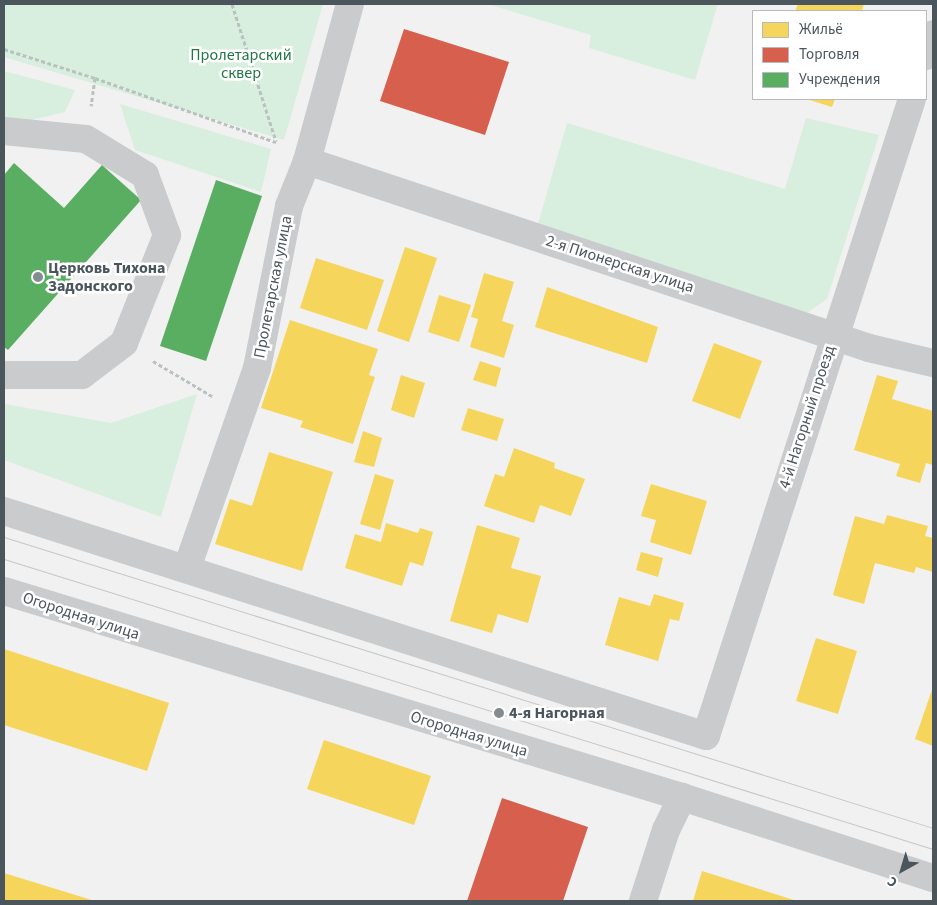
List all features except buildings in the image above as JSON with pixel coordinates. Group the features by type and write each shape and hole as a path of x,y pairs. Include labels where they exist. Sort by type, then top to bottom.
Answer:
{"street":[{"name":"Пролетарская улица","path":"187,568 257,368 289,206 307,161 350,4"},
{"path":"927,53 933,34"},
{"name":"4-й Нагорный проезд","path":"187,568 706,736 834,334 912,100"},
{"path":"4,131 86,139 144,175 167,235 124,343 82,375 4,375"},
{"name":"2-я Пионерская улица","path":"307,161 834,334 869,348 933,363"},
{"path":"4,511 187,568"},
{"name":"Огородная улица","path":"4,591 682,797 933,878"},
{"path":"643,901 666,830 682,797"}],"path":[{"path":"232,4 279,149"},
{"path":"4,49 95,78 276,142"},
{"path":"86,139 95,78"},
{"path":"124,343 217,399"}],"green space":[{"name":"Пролетарский сквер","path":"4,4 323,4 284,140 4,57"},
{"path":"487,4 718,4 695,80 589,48 591,35"},
{"path":"4,71 75,90 65,112 19,123 4,121"},
{"path":"120,104 271,149 261,192 135,150"},
{"path":"806,118 879,135 827,299 807,313 538,224 567,123 785,189"},
{"path":"197,394 161,517 4,460 5,404 111,423"}],"tram line":[{"path":"4,537 933,828"},
{"path":"4,559 933,849"}],"place":[{"name":"Церковь Тихона Задонского","path":"38,277"},
{"name":"4-я Нагорная","path":"499,713"}]}
